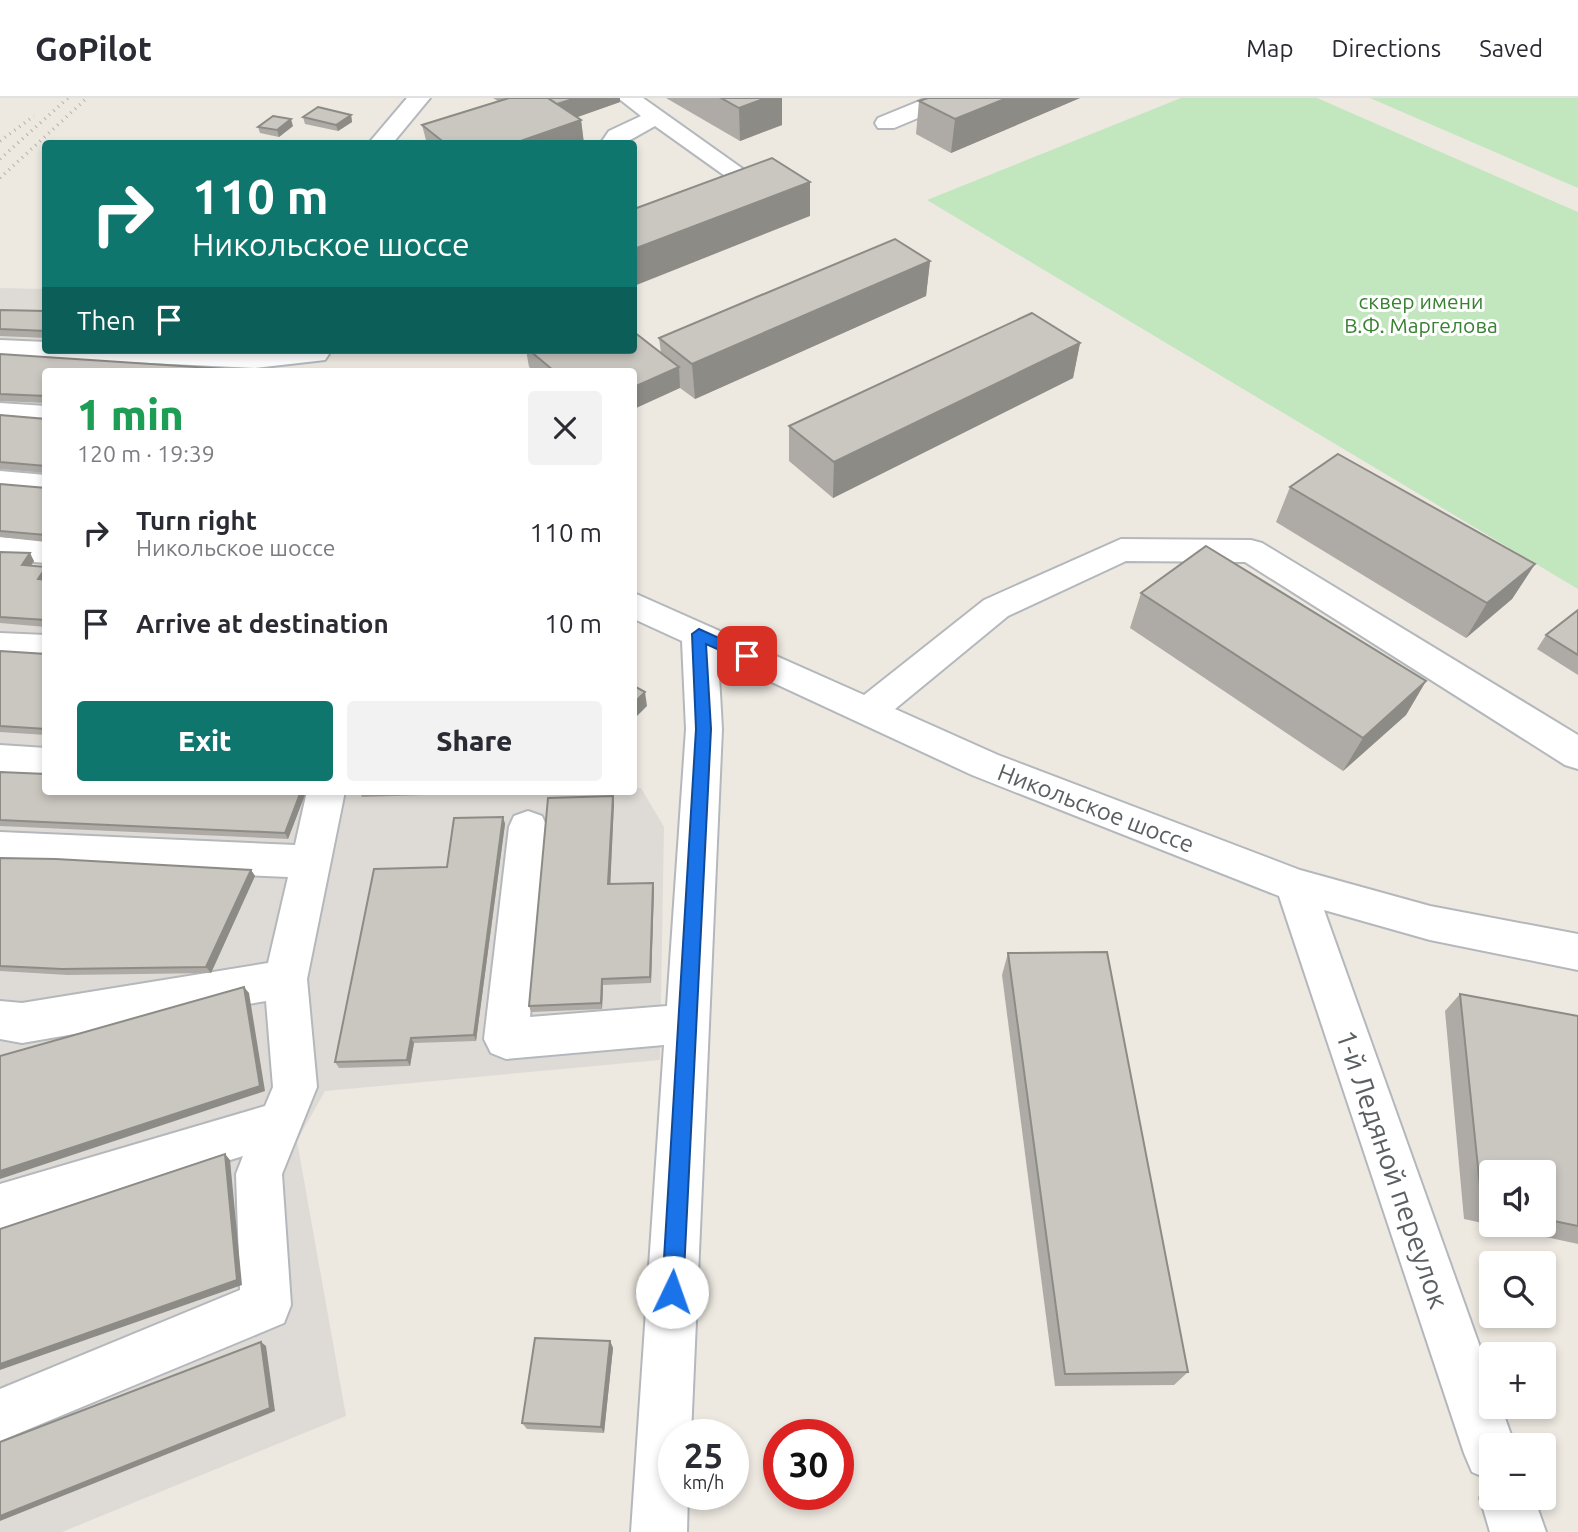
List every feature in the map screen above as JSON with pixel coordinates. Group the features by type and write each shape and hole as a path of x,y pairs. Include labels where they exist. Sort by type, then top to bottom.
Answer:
{"street":[{"path":"382,140 419,98"},
{"path":"629,98 752,184 637,232"},
{"path":"886,123 946,98"},
{"path":"614,140 617,136 657,117"},
{"path":"0,348 42,350"},
{"path":"128,354 255,360 316,358"},
{"path":"0,412 42,415"},
{"path":"0,481 42,485"},
{"path":"0,548 42,551"},
{"path":"867,712 996,608 1121,550 1251,551 1561,741 1578,755"},
{"name":"Никольское шоссе","path":"637,606 985,765 1295,886 1430,923 1578,952"},
{"path":"659,1532 704,729 699,634"},
{"path":"0,645 42,647"},
{"path":"0,759 42,762"},
{"path":"0,1415 266,1305 259,1174 295,1087 286,979 325,795"},
{"path":"528,827 506,1039 687,1024"},
{"path":"0,848 311,862"},
{"name":"1-й Ледяной переулок","path":"1295,886 1484,1433"},
{"path":"7,1025 286,979"},
{"path":"0,1208 280,1123"},
{"path":"1511,1510 1518,1532"}],"shaded area":[{"path":"0,288 42,289 42,354 277,354 275,368 42,368 42,795 637,795 637,788 641,788 664,827 660,1060 325,1091 297,1141 346,1416 62,1532 0,1532"}],"green space":[{"name":"сквер имени В.Ф. Маргелова","path":"1181,98 1317,98 1578,212 1578,589 927,200"},
{"path":"1370,98 1578,98 1578,188"}],"building":[{"path":"509,98 548,98 581,120 524,140 441,140 422,125"},
{"path":"548,98 576,98 557,104"},
{"path":"721,98 766,98 739,108"},
{"path":"928,98 1007,98 955,119 919,101"},
{"path":"318,107 351,115 336,125 303,117"},
{"path":"273,116 291,119 277,130 258,127"},
{"path":"772,158 810,182 637,248 637,208"},
{"path":"895,239 930,261 692,364 659,338"},
{"path":"0,310 42,311 42,331 0,329"},
{"path":"1032,313 1080,343 834,462 789,426"},
{"path":"637,334 679,367 637,386 637,368 550,368 534,354 637,354"},
{"path":"0,354 211,368 42,368 42,396 0,394"},
{"path":"0,415 42,419 42,466 0,462"},
{"path":"1338,454 1535,564 1487,603 1290,487"},
{"path":"0,484 42,488 42,535 0,531"},
{"path":"1206,546 1426,681 1363,738 1141,593"},
{"path":"0,552 30,553 22,565 42,567 38,579 42,580 42,620 0,617"},
{"path":"1578,610 1578,655 1546,635"},
{"path":"0,651 42,654 42,729 0,726"},
{"path":"637,688 645,692 637,700"},
{"path":"0,772 42,774 42,795 299,795 285,833 0,820"},
{"path":"613,796 608,884 653,883 650,977 602,979 601,1003 529,1006 548,798"},
{"path":"503,817 474,1035 411,1038 407,1060 335,1062 374,869 447,867 454,818"},
{"path":"0,858 251,870 206,967 62,969 0,966"},
{"path":"1107,952 1188,1372 1065,1374 1008,953"},
{"path":"244,987 260,1086 0,1171 0,1056"},
{"path":"1460,994 1578,1016 1578,1226 1556,1221 1556,1160 1479,1160 1479,1177"},
{"path":"225,1154 237,1280 0,1364 0,1229"},
{"path":"535,1338 610,1341 601,1427 522,1423"},
{"path":"261,1342 270,1408 0,1516 0,1442"}],"railway":[{"path":"0,159 68,98"},
{"path":"0,178 87,98"},
{"path":"0,141 34,116"}],"route":[{"path":"672,1292 704,729 699,634 747,656"}]}
